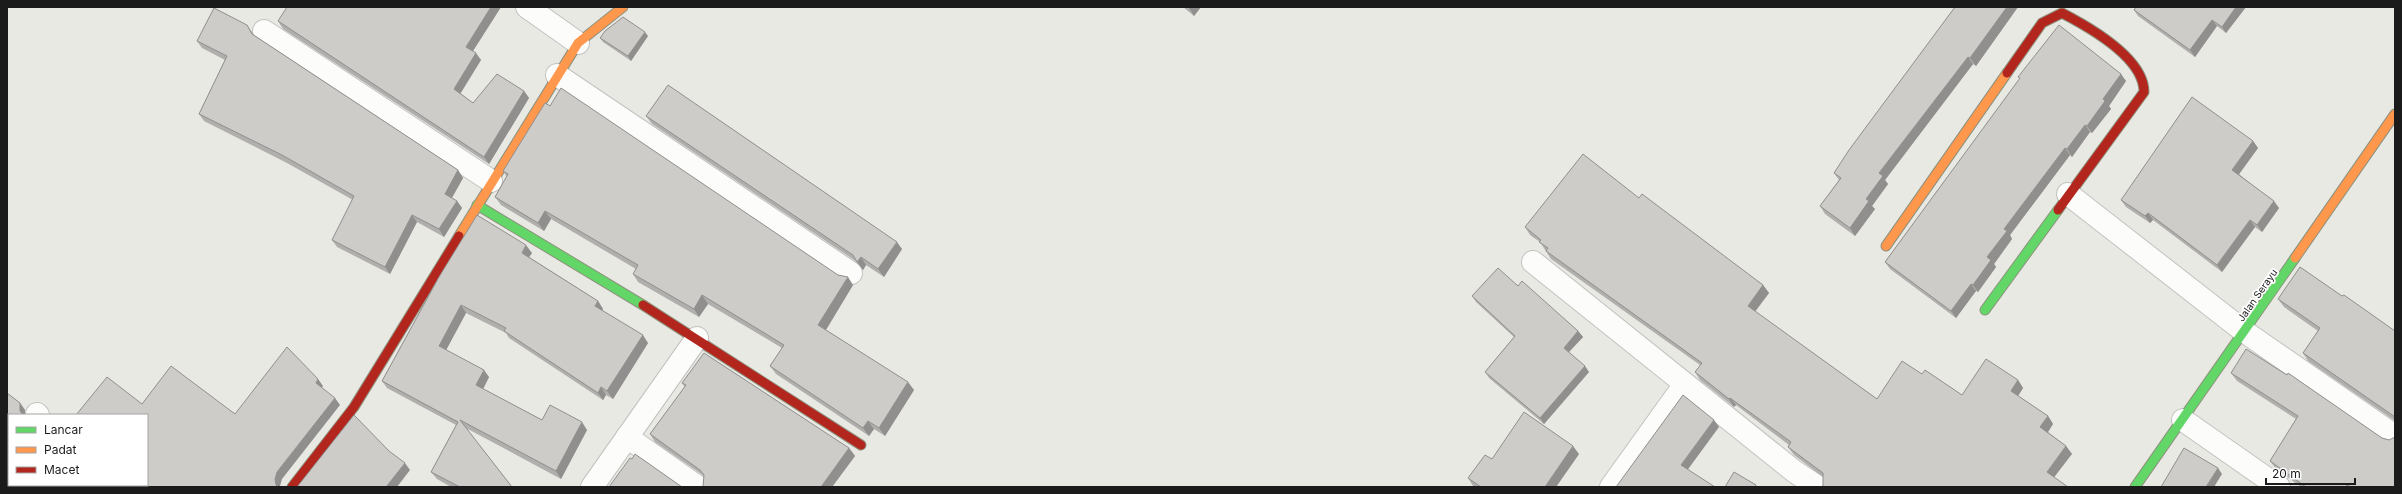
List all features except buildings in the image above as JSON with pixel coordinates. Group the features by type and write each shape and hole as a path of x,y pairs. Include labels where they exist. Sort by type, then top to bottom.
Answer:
{"street":[{"path":"526,7 578,43"},
{"path":"292,487 354,407 476,205 578,43 623,7"},
{"path":"1886,246 2042,23 2062,13 2104,38 2136,67 2143,79 2144,92 2068,194 1985,310"},
{"path":"264,31 491,181"},
{"path":"557,75 851,273"},
{"name":"Jalan Serayu","path":"2135,487 2184,420 2395,114"},
{"path":"2068,194 2245,332 2395,436"},
{"path":"476,205 697,338 861,445"},
{"path":"1533,262 1795,472 1818,487"},
{"path":"592,487 697,338"},
{"path":"1610,487 1685,384"},
{"path":"2184,420 2279,487"},
{"path":"627,437 698,487"}],"traffic: fast":[{"path":"477,205 643,305"},
{"path":"1985,310 2058,210"},
{"path":"2135,487 2295,258"}],"traffic: slow":[{"path":"459,236 578,43 623,7"},
{"path":"1886,246 2007,73"},
{"path":"2295,258 2395,114"}],"traffic: jam":[{"path":"2007,73 2042,23 2062,13 2086,26 2113,45 2135,67 2142,79 2144,92 2058,210"},
{"path":"292,487 354,407 459,236"},
{"path":"643,305 861,445"}]}
